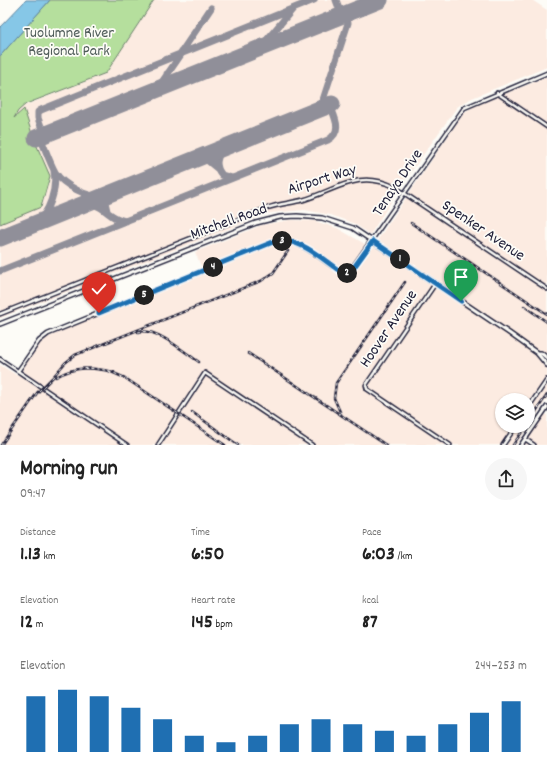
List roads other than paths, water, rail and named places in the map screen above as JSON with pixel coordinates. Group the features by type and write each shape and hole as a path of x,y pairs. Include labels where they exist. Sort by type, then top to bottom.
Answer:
{"main road":[{"name":"Mitchell Road","path":"0,324 248,226 274,218 297,216 322,218 353,228 536,353 547,365"},
{"name":"Mitchell Road","path":"536,353 541,353 547,358"},
{"path":"521,445 547,407"}],"street":[{"name":"Tenaya Drive","path":"18,371 39,341 48,334 273,242 286,241 298,244 341,272 346,273 352,270 461,111 468,105 547,73"},
{"path":"497,93 547,127"},
{"name":"Airport Way","path":"0,314 267,208 302,200 347,182 361,179 377,180 389,184 405,194"},
{"name":"Spenker Avenue","path":"405,194 547,289"},
{"name":"Hoover Avenue","path":"435,284 366,385 367,389 450,445"},
{"path":"0,359 127,445"},
{"path":"158,445 205,373 312,445"},
{"path":"535,398 547,380"},
{"path":"503,445 511,433"},
{"path":"525,439 534,445"}],"water":[{"path":"26,0 50,0 0,56 0,27"}],"railway":[{"path":"411,223 547,314"},
{"path":"52,378 65,363 75,355 261,281 273,273 288,251"},
{"path":"341,414 334,398 336,383 405,282"},
{"path":"524,306 547,322"},
{"path":"138,332 145,331 153,333 170,341 199,362"},
{"path":"248,353 386,445"},
{"path":"56,377 63,373 84,368 114,372"},
{"path":"109,371 125,378 225,445"},
{"path":"1,445 37,393 56,374"},
{"path":"535,413 547,395"},
{"path":"192,412 238,445"},
{"path":"513,445 521,433"}],"park label":[{"name":"Tuolumne River Regional Park","path":"69,42"}]}
